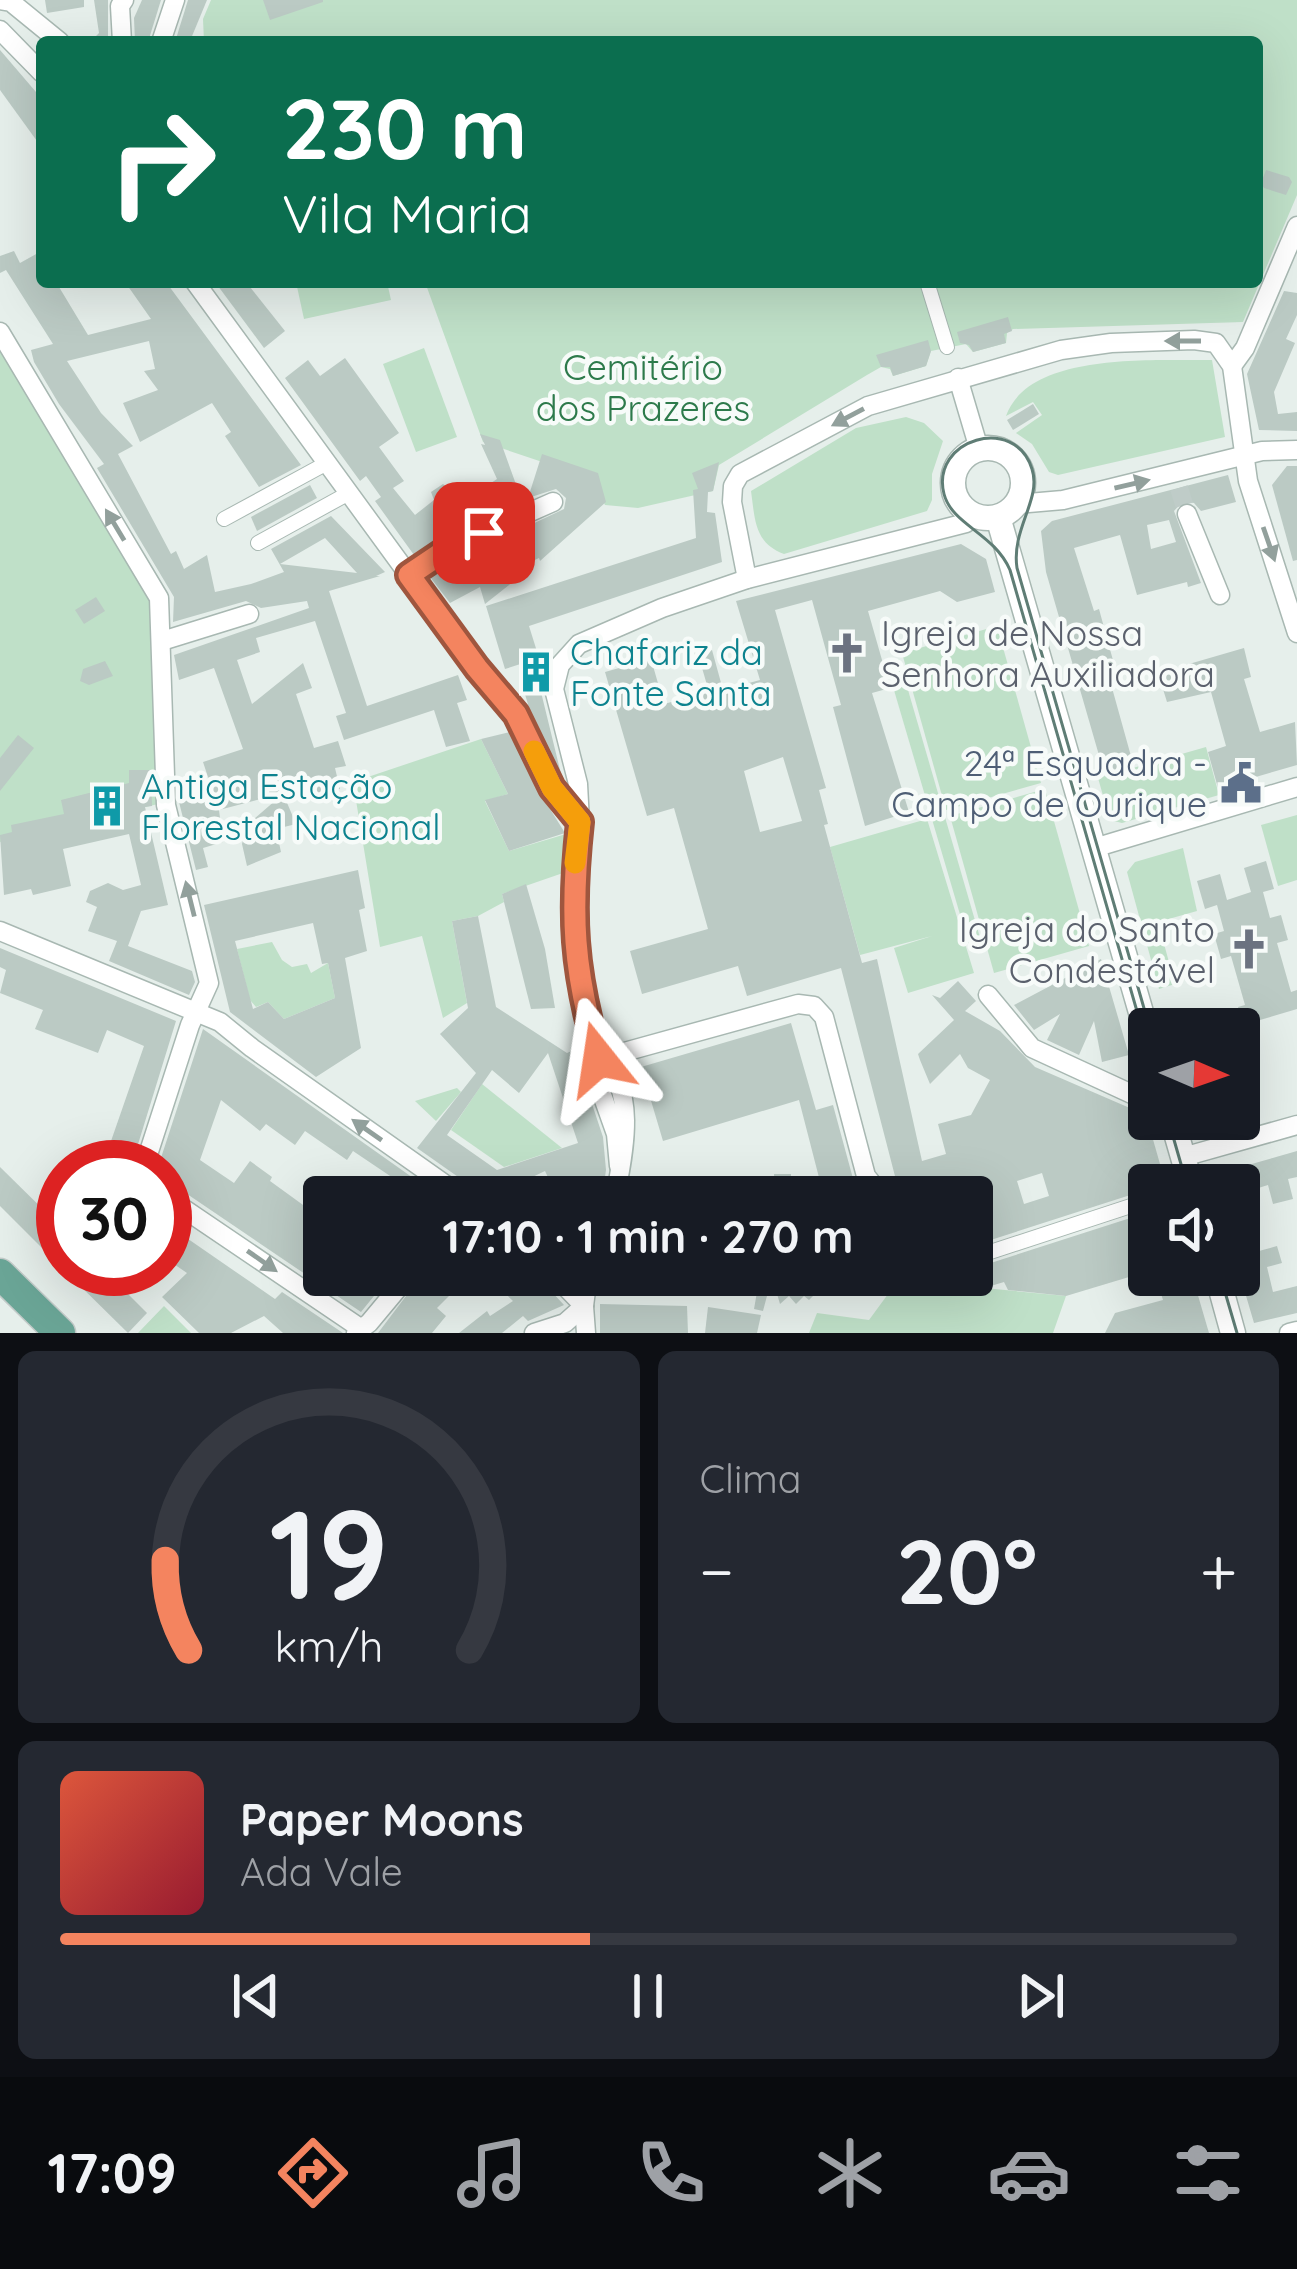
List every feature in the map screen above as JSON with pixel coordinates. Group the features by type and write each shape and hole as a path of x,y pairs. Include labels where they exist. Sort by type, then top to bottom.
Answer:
{"main road":[{"path":"0,1274 60,1333"}],"street":[{"path":"0,0 11,2 53,36"},
{"path":"122,36 120,6 124,0"},
{"path":"163,36 175,0"},
{"path":"0,30 36,67"},
{"path":"1232,366 1245,349 1297,226"},
{"path":"1276,276 1297,280"},
{"path":"199,288 477,668 516,714 552,788 580,822"},
{"path":"929,288 947,346"},
{"path":"0,332 159,598 166,805 209,983 153,1140"},
{"path":"747,579 732,502 740,474 868,406 958,379 1061,350 1194,340 1216,343 1232,366 1247,481 1292,594 1297,633"},
{"path":"958,379 979,449"},
{"path":"979,449 1002,450 1019,466 1024,481 997,512 962,507 953,485 960,463 979,449"},
{"path":"618,1176 625,1134 623,1111 615,1074 599,1059 576,970 572,933 578,784 554,689 565,657 593,635 747,579 997,512 1177,481 1245,454 1297,451"},
{"path":"224,519 327,463"},
{"path":"258,543 350,494"},
{"path":"409,575 449,548 553,502"},
{"path":"997,512 1140,1008"},
{"path":"1187,514 1220,596"},
{"path":"162,641 249,614"},
{"path":"1094,848 1297,787"},
{"path":"0,931 220,1022 433,1176"},
{"path":"988,995 1032,1048 1128,1092"},
{"path":"599,1059 798,1004 814,1006 824,1017 866,1176"},
{"path":"1183,1157 1297,1124"},
{"path":"1178,1140 1185,1164"},
{"path":"993,1251 1128,1207"},
{"path":"192,1215 358,1330 392,1296"},
{"path":"574,1296 584,1306"},
{"path":"585,1296 586,1333"},
{"path":"1223,1296 1233,1333"},
{"path":"534,1333 565,1323 584,1306"}],"green space":[{"name":"Cemitério dos Prazeres","path":"211,0 1297,0 1297,195 1263,275 1263,36 204,36 203,19"},
{"path":"297,288 388,288 391,300 304,319"},
{"name":"Cemitério dos Prazeres","path":"427,288 1257,288 1243,322 1013,329 1006,343 973,352 966,344 931,351 926,366 893,376 890,369 881,367 719,465 713,491 638,508 605,505 593,479 483,442"},
{"path":"0,348 153,602 158,804 0,842"},
{"path":"424,348 457,437 416,452 383,364"},
{"path":"1212,360 1225,437 1058,475 1049,472 1032,444 1016,433 1042,415 1033,402 1006,416 1019,395 1066,370 1128,361"},
{"path":"906,417 924,423 943,441 927,511 784,554 761,537 751,491 856,428"},
{"path":"997,626 1041,783 946,810 902,653"},
{"path":"899,659 981,941 969,945 886,663"},
{"path":"481,739 508,794 485,801 509,851 566,834 563,873 502,894 504,902 478,916 452,921 467,1003 443,1018 422,936 380,947 353,782"},
{"path":"1206,747 1219,795 1122,823 1110,820 1098,778"},
{"path":"1045,789 1089,946 994,973 950,816"},
{"path":"1297,815 1297,880 1278,886 1261,825"},
{"path":"927,819 974,973 908,993 894,948 932,936 860,955 830,847"},
{"path":"1183,848 1197,911 1158,922 1175,984 1159,989 1127,872 1135,862"},
{"path":"272,942 292,967 307,964 311,973 328,963 335,998 284,1019 268,1002 256,1007 237,949"},
{"path":"482,1084 562,1148 504,1167 451,1130"},
{"path":"457,1088 461,1092 436,1121 415,1101"},
{"path":"993,1289 1066,1296 1053,1333 809,1333 817,1313 869,1320 887,1296 993,1296"},
{"path":"164,1306 191,1333 138,1333"}],"building":[{"path":"45,0 84,0 84,7 47,13"},
{"path":"94,0 108,0 108,36 96,36"},
{"path":"142,0 161,0 150,36 135,36 134,18"},
{"path":"188,0 207,0 192,36 177,36"},
{"path":"263,0 323,0 323,2 270,20"},
{"path":"0,50 36,92 36,140 0,90"},
{"path":"1266,170 1292,182 1286,195 1264,188"},
{"path":"14,251 20,263 36,254 36,288 60,288 88,335 151,319 129,288 170,288 301,465 259,487 225,436 231,432 212,403 140,442 123,403 158,390 144,371 155,369 149,341 67,361 101,413 133,446 118,454 171,554 176,551 184,569 207,555 215,592 251,584 284,572 271,549 331,516 385,572 329,591 367,706 458,675 467,700 457,703 470,741 446,747 434,710 344,740 336,716 346,713 315,621 256,638 260,652 237,660 252,704 303,663 312,688 296,694 314,748 338,741 346,766 335,768 340,789 285,798 296,824 276,829 281,852 247,866 242,844 247,825 284,793 219,810 223,842 203,848 208,867 196,870 179,802 214,795 203,762 243,749 214,668 179,680 174,655 309,608 307,601 261,608 246,601 173,622 174,597 97,468 104,464 34,362 31,350 53,344 6,270 0,273 0,256","holes":["325,538 357,573 280,564"]},
{"path":"219,288 251,288 285,331 264,348"},
{"path":"1284,291 1297,293 1297,315 1286,339 1295,343 1274,392 1278,414 1297,412 1297,431 1259,430 1247,374"},
{"path":"1008,317 1012,331 1004,334 1006,343 973,352 960,343 957,332"},
{"path":"928,340 931,351 926,366 893,376 890,367 881,367 876,355"},
{"path":"345,358 399,433 379,447 404,481 393,488 415,515 434,500 431,492 443,484 464,501 497,479 480,434 500,440 522,501 443,536 414,555 375,501 381,497 366,476 360,481 285,378 308,360 320,376"},
{"path":"1033,404 1039,414 1013,430 1007,420"},
{"path":"542,454 598,473 606,502 540,561 511,571 514,581 485,604 480,587 450,603 430,577 564,509 566,498 556,489 528,498"},
{"path":"719,462 713,491 708,492 707,512 715,513 722,562 529,626 539,658 505,669 486,606 696,538 693,490 698,489 692,473"},
{"path":"1287,466 1297,466 1297,560 1293,561 1272,485"},
{"path":"1228,475 1236,502 1201,511 1183,501 1174,511 1201,583 1188,587 1187,582 1137,595 1120,535 1074,548 1094,611 1099,609 1117,675 1109,677 1134,767 1105,776 1046,572 1041,531 1052,521","holes":["1169,520 1176,542 1151,549 1147,525"]},
{"path":"310,485 317,498 257,531 251,517"},
{"path":"961,544 986,559 995,592 957,602 940,591 868,611 890,688 872,693 909,812 865,826 833,707 841,705 812,600 775,610 826,788 819,790 828,824 824,825 862,963 877,959 922,1161 946,1154 938,1124 971,1115 990,1080 968,1068 960,1054 930,1084 918,1054 954,1020 932,995 940,998 958,981 976,1001 965,1011 1000,1031 1035,1067 1128,1107 1128,1140 1153,1140 1160,1164 1128,1164 1128,1196 993,1239 993,1176 895,1176 841,968 747,996 738,966 642,994 630,951 708,929 674,808 647,816 605,672 651,659 664,704 709,692 698,654 712,650 723,690 760,680 736,601","holes":["783,757 802,821 760,832 744,771","1042,1173 1049,1196 1024,1204 1017,1181"]},
{"path":"96,597 105,611 84,624 75,610"},
{"path":"1244,648 1251,677 1244,679 1260,732 1295,722 1297,765 1218,788 1208,752 1226,746 1211,692 1167,702 1158,673"},
{"path":"105,661 113,676 89,685 80,681 83,669"},
{"path":"541,686 541,692 562,778 524,691"},
{"path":"510,732 565,833 509,851 485,800 508,794 481,739"},
{"name":"Antiga Estação Florestal Nacional","path":"18,735 34,748 0,791 0,758"},
{"path":"129,770 151,770 152,806 145,807 168,905 141,911 128,946 192,971 195,982 189,995 109,961 117,941 88,931 97,907 86,902 90,891 108,883 123,890 141,885 129,834 63,849 71,886 33,895 31,889 4,895 0,835 12,832 11,825 64,814 61,800 129,783"},
{"name":"Igreja do Santo Condestável","path":"1266,861 1274,889 1263,892 1270,918 1281,915 1288,940 1277,943 1291,992 1297,990 1297,1009 1260,1020 1260,1008 1238,1008 1245,1005 1231,956 1221,959 1214,934 1224,931 1217,905 1205,909 1197,881 1220,874 1227,900 1251,892 1244,868"},
{"path":"358,870 367,951 345,958 361,1048 316,1077 230,1012 204,905","holes":["313,923 322,964 328,963 335,998 284,1019 268,1002 253,1009 235,941"]},
{"path":"526,884 545,949 555,1008 531,1009 502,894"},
{"path":"478,916 496,1007 567,1053 574,1050 603,1137 605,1176 547,1176 545,1171 534,1176 457,1176 417,1148 476,1073 440,1034 468,1008 452,921","holes":["548,1053 578,1143 497,1170 447,1135 492,1070 519,1093"]},
{"path":"0,948 176,1021 139,1140 111,1140 144,1046 107,1030 98,1053 35,1029 43,1010 0,993 6,970 0,967"},
{"path":"1101,959 1128,1055 1102,1062 1094,1021 1079,1055 1047,1040 1060,1014 1034,1030 1014,1005"},
{"path":"791,1023 816,1110 833,1105 852,1176 819,1176 799,1100 663,1141 641,1067"},
{"path":"203,1029 410,1176 390,1176 353,1151 347,1160 305,1131 295,1145 266,1124 260,1131 221,1100 200,1160 234,1183 250,1161 303,1205 303,1273 192,1197 192,1140 167,1140"},
{"path":"1297,1151 1297,1177 1288,1179 1293,1199 1273,1204 1268,1185 1260,1187 1260,1164 1252,1164"},
{"path":"0,1167 36,1202 36,1242 0,1206"},
{"path":"1128,1219 1128,1277 1066,1296 1008,1290 1004,1282 993,1285 993,1262"},
{"path":"192,1242 275,1299 282,1292 343,1333 283,1333 264,1316 231,1333 199,1333 162,1297 192,1296"},
{"path":"1277,1246 1282,1263 1267,1267 1273,1292 1297,1286 1297,1313 1254,1323 1246,1296 1260,1296 1260,1251"},
{"path":"90,1296 130,1296 147,1313 128,1333"},
{"path":"337,1296 374,1296 361,1312"},
{"path":"406,1296 449,1296 437,1308 446,1316 432,1333 378,1333"},
{"path":"508,1296 556,1296 564,1305 528,1321 523,1316 502,1333 459,1333 487,1311 490,1316 513,1301"},
{"path":"756,1296 767,1296 763,1311 754,1309"},
{"path":"1162,1296 1198,1296 1209,1333 1105,1333 1115,1313 1163,1300"},
{"path":"600,1304 687,1306 688,1333 600,1333"},
{"path":"708,1307 761,1315 757,1333 705,1333"}],"tunnel":[{"path":"1179,488 1187,514"}],"tram line":[{"path":"1136,1008 1010,570 994,547 955,514 944,494 943,475 949,459 976,440 1009,442 1023,452 1032,469 1033,492 1018,540 1017,568 1144,1008"},
{"path":"1174,1140 1181,1164"},
{"path":"1226,1296 1237,1333"}],"slow traffic":[{"path":"534,751 552,788 580,822 575,863"}],"place":[{"name":"Igreja de Nossa Senhora Auxiliadora","path":"847,653"},
{"name":"Chafariz da Fonte Santa","path":"536,672"},
{"name":"24ª Esquadra - Campo de Ourique","path":"1241,783"},
{"name":"Antiga Estação Florestal Nacional","path":"107,806"},
{"name":"Igreja do Santo Condestável","path":"1249,949"}],"route":[{"path":"484,533 449,548 409,575 516,714 552,788 580,822 572,933 576,970 599,1059"}]}
